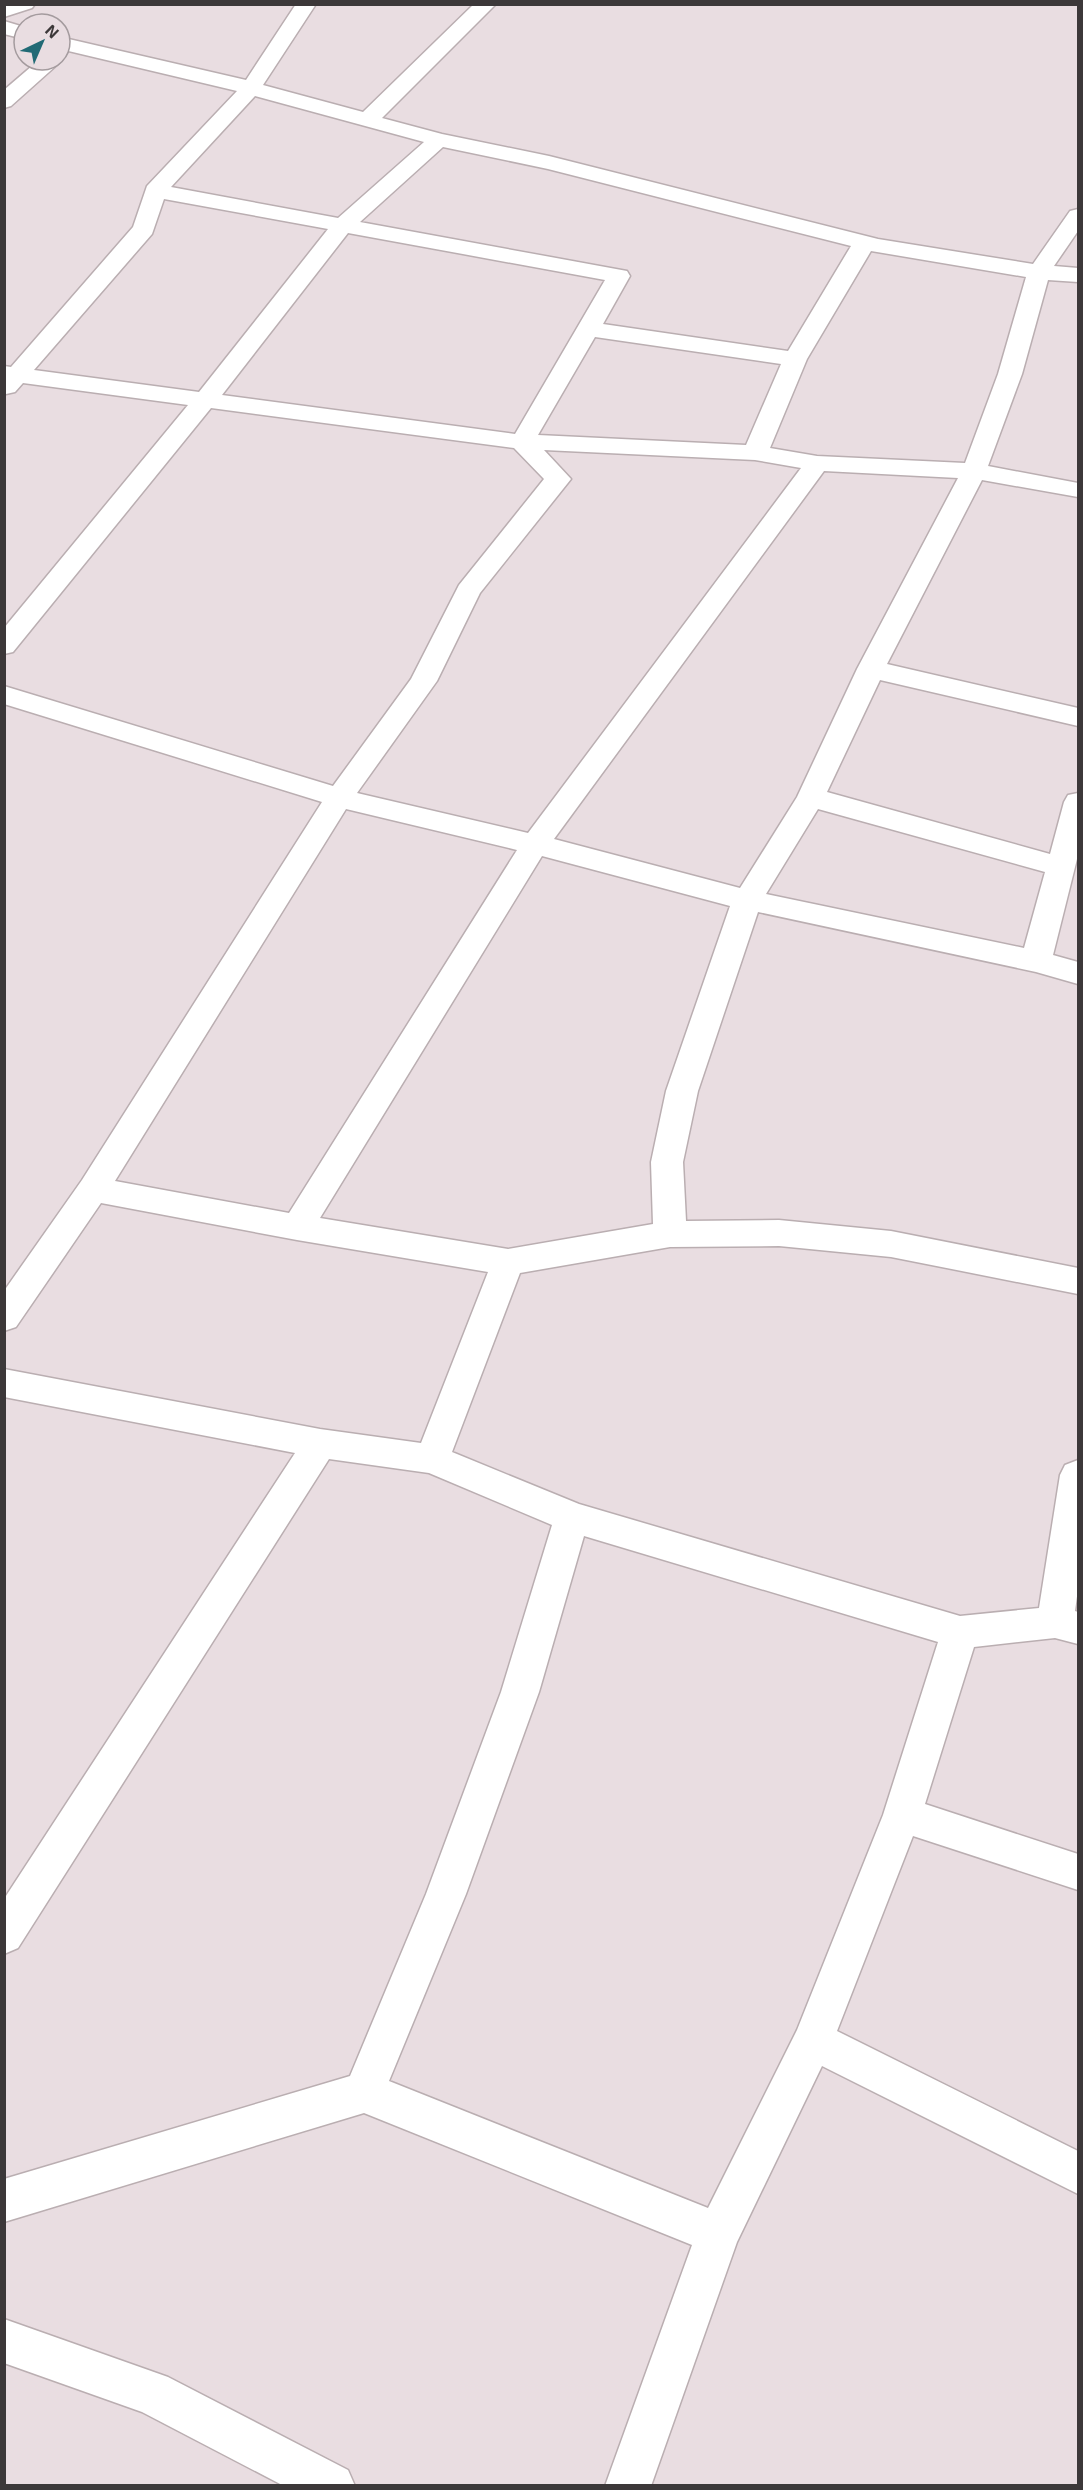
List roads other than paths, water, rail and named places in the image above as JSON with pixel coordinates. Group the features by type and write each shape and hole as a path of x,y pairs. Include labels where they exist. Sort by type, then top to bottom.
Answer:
{"street":[{"path":"4,11 26,4"},
{"path":"9,379 144,229 155,191 251,88 306,4"},
{"path":"368,119 486,4"},
{"path":"72,52 251,88 439,140 549,163 864,243 1039,272 1078,276"},
{"path":"4,102 36,72"},
{"path":"4,645 204,401 343,225 439,140"},
{"path":"155,191 619,276 522,442"},
{"path":"670,1234 667,1162 682,1091 747,900 811,797 871,669 974,471 1010,374 1039,272 1078,216"},
{"path":"754,453 795,359 864,243"},
{"path":"590,329 795,359"},
{"path":"9,379 204,401 522,442 754,453 817,463 974,471 1078,490"},
{"path":"4,1318 93,1190 339,798 423,681 468,591 558,479 522,442"},
{"path":"297,1227 536,844 817,463"},
{"path":"871,669 1078,717"},
{"path":"4,695 339,798 536,844 747,900 1036,961 1078,973"},
{"path":"811,797 1061,867"},
{"path":"1036,961 1078,802"},
{"path":"93,1190 508,1262 670,1234 779,1233 891,1244 1078,1281"},
{"path":"432,1459 508,1262"},
{"path":"4,1383 320,1443 432,1459 572,1517 960,1632 1067,1625 1078,1474"},
{"path":"4,1935 320,1443"},
{"path":"364,2092 446,1894 516,1703 572,1517"},
{"path":"628,2486 718,2234 813,2040 902,1815 960,1632"},
{"path":"902,1815 1078,1872"},
{"path":"813,2040 1078,2173"},
{"path":"4,2201 364,2092 718,2234"},
{"path":"4,2341 152,2393 332,2486"}]}
